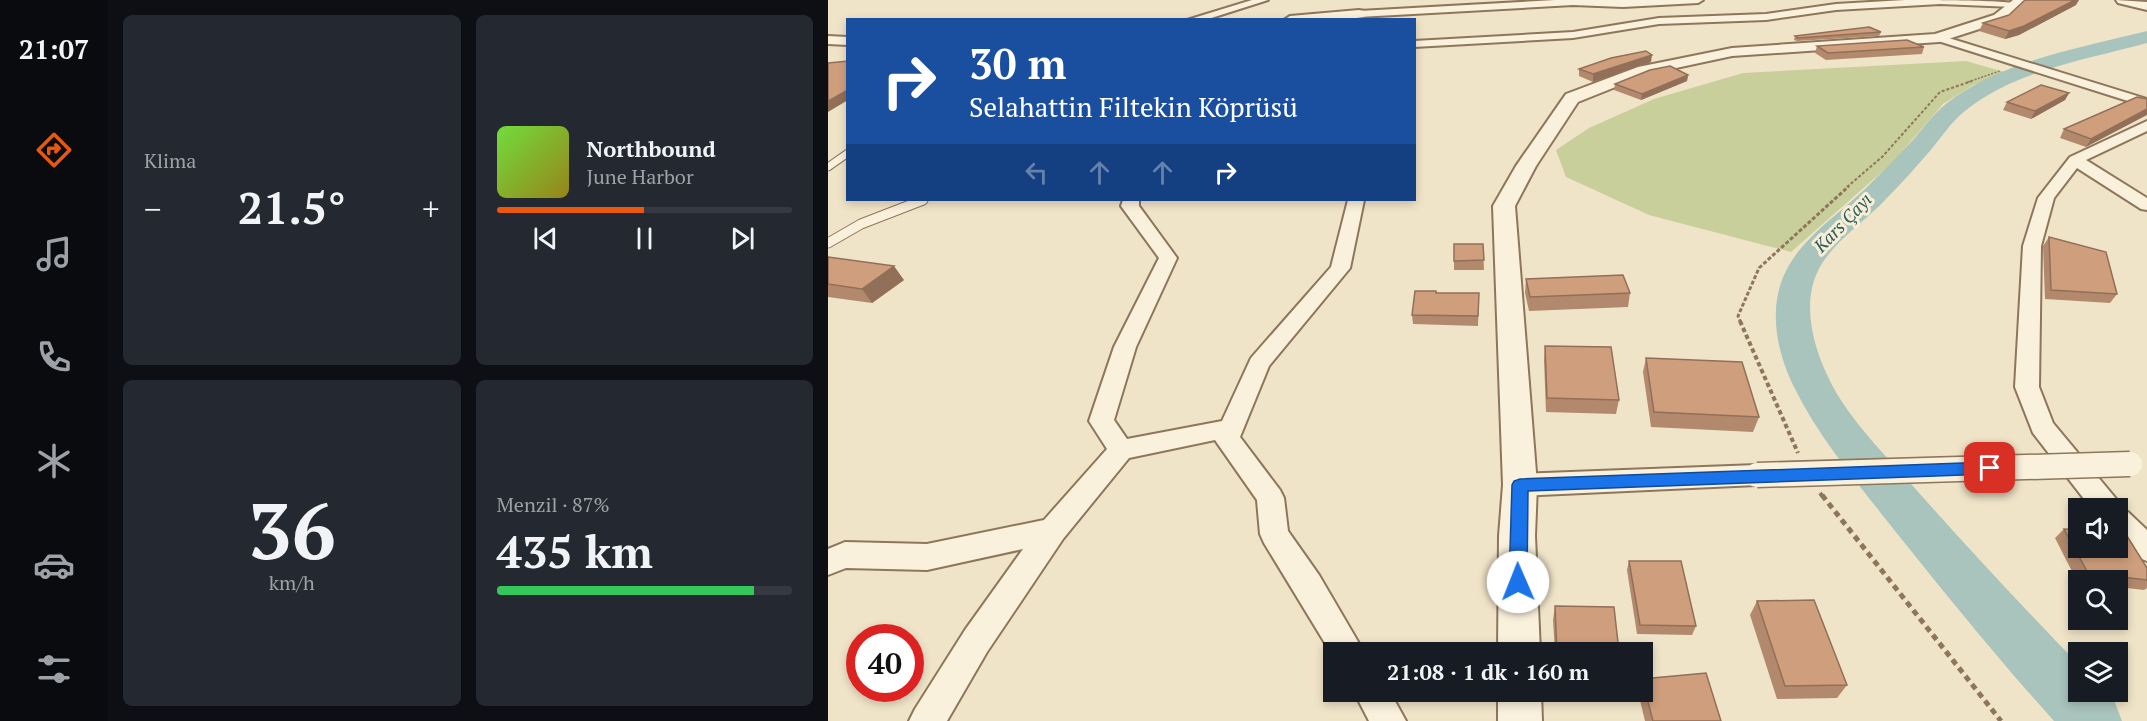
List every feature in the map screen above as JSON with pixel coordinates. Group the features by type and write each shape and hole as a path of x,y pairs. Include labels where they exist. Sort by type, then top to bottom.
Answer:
{"street":[{"path":"1199,18 1263,0"},
{"path":"1404,16 1413,0"},
{"path":"1623,4 1698,0"},
{"path":"2122,0 2147,6"},
{"path":"1313,18 1359,14 1404,16 1608,1 1623,4 1659,21"},
{"path":"1416,44 1573,35 1659,21 1766,17 1836,7 1940,1 2017,2"},
{"path":"1939,38 1942,34 1999,18 2017,2"},
{"path":"1486,39 1501,27"},
{"path":"1519,642 1517,536 1520,485 1504,206 1526,166 1572,98 1644,70 1732,52 1939,38 2147,103"},
{"path":"828,40 846,41"},
{"path":"2099,498 2042,427 2027,387 2032,246 2046,198 2075,160 2147,126"},
{"path":"2075,160 2147,205"},
{"path":"1121,450 1101,421 1125,347 1168,258 1130,206 1131,201"},
{"path":"1227,439 1259,363 1340,268 1356,201"},
{"path":"927,721 976,641 1053,530 1121,450 1221,430 1270,498 1274,534 1342,642"},
{"path":"1520,485 2138,464"},
{"path":"828,562 846,555 927,557 1053,530"},
{"path":"2128,530 2147,548"},
{"path":"1377,702 1388,721"},
{"path":"1520,702 1520,721"}],"lane":[{"path":"828,160 846,154"},
{"path":"828,167 846,154"},
{"path":"828,243 861,224 921,201"}],"path":[{"path":"1801,461 1738,316 1759,268 1808,221 1883,156 1940,92 1971,79 2020,65"},
{"path":"1818,490 2001,721"}],"green space":[{"path":"1966,61 2008,73 1973,85 1943,104 1893,162 1791,252 1649,215 1566,177 1556,150 1589,128 1654,99 1743,73"}],"building":[{"path":"2025,0 2075,0 2024,26 2009,31 1983,23 2009,15"},
{"path":"1869,27 1881,32 1798,38 1795,36"},
{"path":"1907,40 1924,47 1828,53 1817,46"},
{"path":"1646,51 1652,55 1593,74 1579,69 1611,58"},
{"path":"846,61 846,91 828,101 828,63"},
{"path":"1670,66 1688,75 1642,94 1615,84 1650,70"},
{"path":"2041,85 2069,93 2035,111 2007,102"},
{"path":"2137,97 2147,99 2147,109 2091,139 2064,129"},
{"path":"2049,237 2106,252 2117,294 2051,290"},
{"path":"1454,244 1483,244 1484,260 1454,261"},
{"path":"828,257 894,266 862,289 828,284"},
{"path":"1623,275 1630,293 1530,297 1526,279"},
{"path":"1415,291 1479,293 1478,316 1412,315"},
{"path":"1545,346 1611,347 1619,400 1547,398"},
{"path":"1646,358 1742,362 1759,417 1654,412"},
{"path":"2128,538 2147,568 2147,580 2128,578 2128,570 2086,570 2080,558 2128,558"},
{"path":"1629,561 1681,561 1696,626 1640,625"},
{"path":"1814,600 1847,685 1785,686 1757,601"},
{"path":"1555,606 1614,607 1618,642 1557,642"},
{"path":"1706,673 1721,721 1653,721 1648,702 1653,702 1653,678"}],"waterway":[{"name":"Kars Çayı","path":"2093,721 1968,583 1841,430 1821,401 1803,362 1794,325 1794,299 1801,272 1818,248 1873,197 1955,107 1979,91 2025,71 2147,37"}],"route":[{"path":"1518,582 1517,536 1520,485 1990,468"}]}
